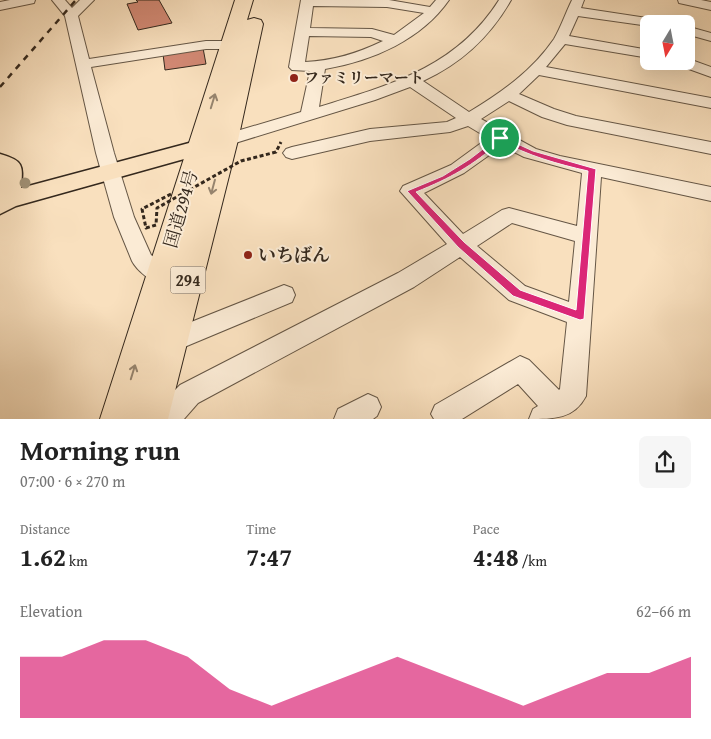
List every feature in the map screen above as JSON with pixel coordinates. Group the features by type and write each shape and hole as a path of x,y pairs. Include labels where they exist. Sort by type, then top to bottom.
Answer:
{"highway":[{"name":"国道294号","path":"240,45 244,0"},
{"name":"国道294号","path":"164,412 170,342 213,144 240,45 260,0"},
{"name":"国道294号","path":"119,419 163,275 213,144"}],"main road":[{"path":"0,162 10,167 4,203 213,144"}],"street":[{"path":"0,6 29,0"},
{"path":"58,0 71,14 110,172 124,217 144,261 163,275"},
{"path":"71,14 88,0"},
{"path":"434,12 411,5 307,1 296,67 318,67 372,52 416,27 434,12 443,0"},
{"path":"213,144 384,93 412,81 447,61 473,43 490,24 506,0"},
{"path":"684,0 711,6"},
{"path":"286,148 370,135 450,127 469,119 508,96 536,70 561,39 576,5 640,19"},
{"path":"302,32 372,33 396,40"},
{"path":"695,33 711,37"},
{"path":"561,39 640,52"},
{"path":"83,64 206,45 240,45"},
{"path":"695,66 711,72"},
{"path":"309,115 318,67"},
{"path":"536,70 711,104"},
{"path":"412,81 500,138 530,153 558,162 711,194"},
{"path":"508,96 548,113 573,121 711,148"},
{"path":"500,138 473,161 452,173 410,191 461,245 517,293 580,316"},
{"path":"445,414 520,368 550,413 573,396 592,169"},
{"path":"164,412 189,394 406,280 509,215 586,236"},
{"path":"170,342 284,295"}],"path":[{"path":"171,194 142,210 146,228 156,224 157,208 241,162 286,148"}],"building":[{"path":"136,0 159,0 172,23 138,30 127,4 138,2"},
{"path":"203,48 206,64 165,70 163,54"}],"railway":[{"path":"0,87 76,0"}],"place":[{"name":"ファミリーマート","path":"294,78"},
{"name":"いちばん","path":"248,255"}],"route":[{"path":"500,138 530,153 558,162 592,169 580,316 517,293 461,245 410,191 446,177 473,161 500,138"}]}
